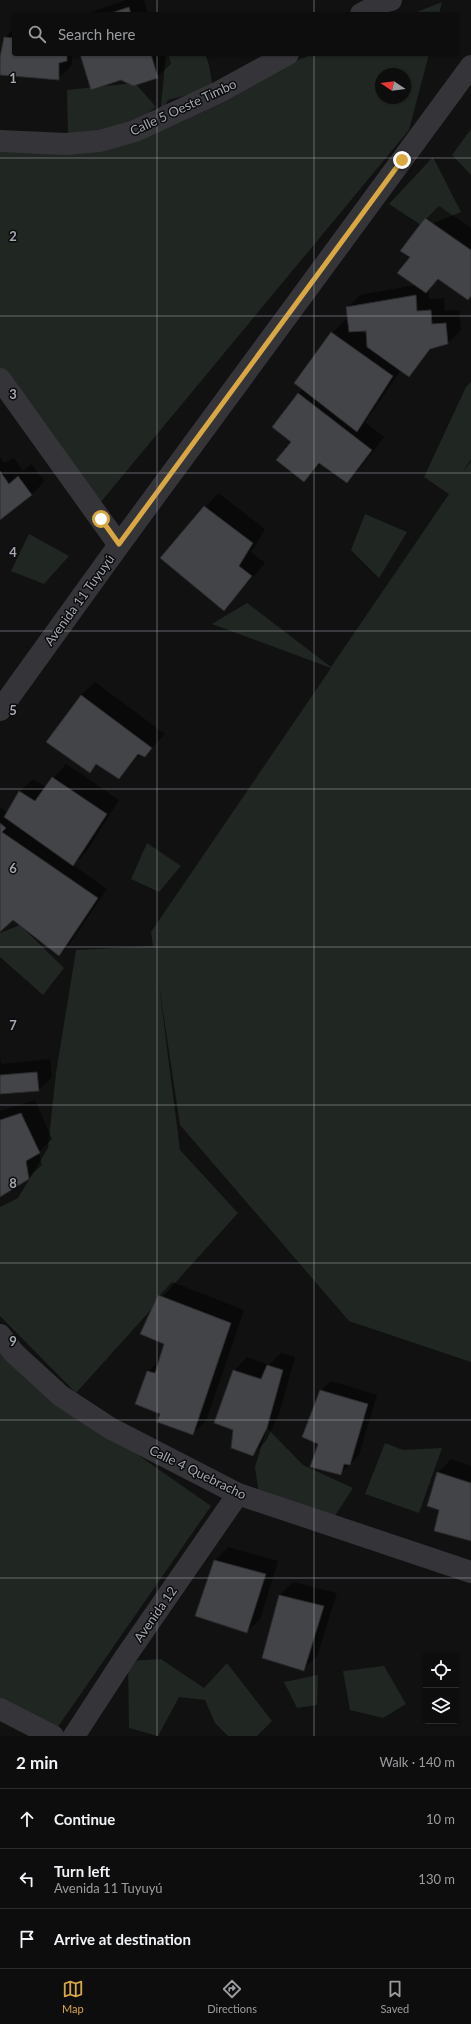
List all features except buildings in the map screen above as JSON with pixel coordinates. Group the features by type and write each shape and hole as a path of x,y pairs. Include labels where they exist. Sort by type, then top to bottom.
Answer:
{"street":[{"path":"365,12 383,2 391,0"},
{"name":"Calle 5 Oeste Timbo","path":"0,141 66,144 100,141 135,131 219,92 284,56"},
{"name":"Avenida 11 Tuyuyú","path":"0,710 119,544 471,66"},
{"path":"0,379 119,544"},
{"name":"Calle 4 Quebracho","path":"0,1335 14,1353 61,1396 110,1428 238,1494 471,1572"},
{"name":"Avenida 12","path":"74,1736 124,1659 238,1494"},
{"path":"0,1709 53,1736"}],"shaded area":[{"path":"442,2 440,12 417,12"},
{"path":"166,56 206,56 213,88 168,100 162,114 308,56 428,56 409,130 100,503 0,367 0,146 68,140 67,90 135,83 156,107 135,122 160,115"},
{"path":"471,129 471,175 452,155"},
{"path":"433,157 461,212 424,227 389,204"},
{"path":"471,382 471,459 461,475 471,461 471,1362 349,1321 180,1125 159,985 180,1150 238,1213 76,1393 0,1316 0,1207 18,1198 48,1148 56,1073 76,950 153,946 151,932 331,668 212,624 247,603 331,667 449,494 424,477 466,387"},
{"path":"365,514 407,532 379,578 351,550"},
{"path":"29,534 69,556 44,584 11,571"},
{"path":"147,843 181,866 159,892 131,879"},
{"path":"20,925 64,968 43,995 0,957 0,933"},
{"path":"0,1341 25,1376 211,1506 55,1731 0,1703"},
{"path":"267,1428 303,1465 353,1488 327,1528 259,1495 255,1467"},
{"path":"385,1443 403,1450 442,1448 419,1513 365,1494"},
{"path":"161,1659 204,1688 227,1663 272,1721 257,1736 228,1736 215,1723 205,1700 179,1697 158,1736 129,1728 128,1661"},
{"path":"384,1666 406,1704 383,1718 350,1710 343,1671"},
{"path":"318,1675 317,1705 297,1708 284,1682"}],"route":[{"path":"101,519 119,544 402,160"}]}
